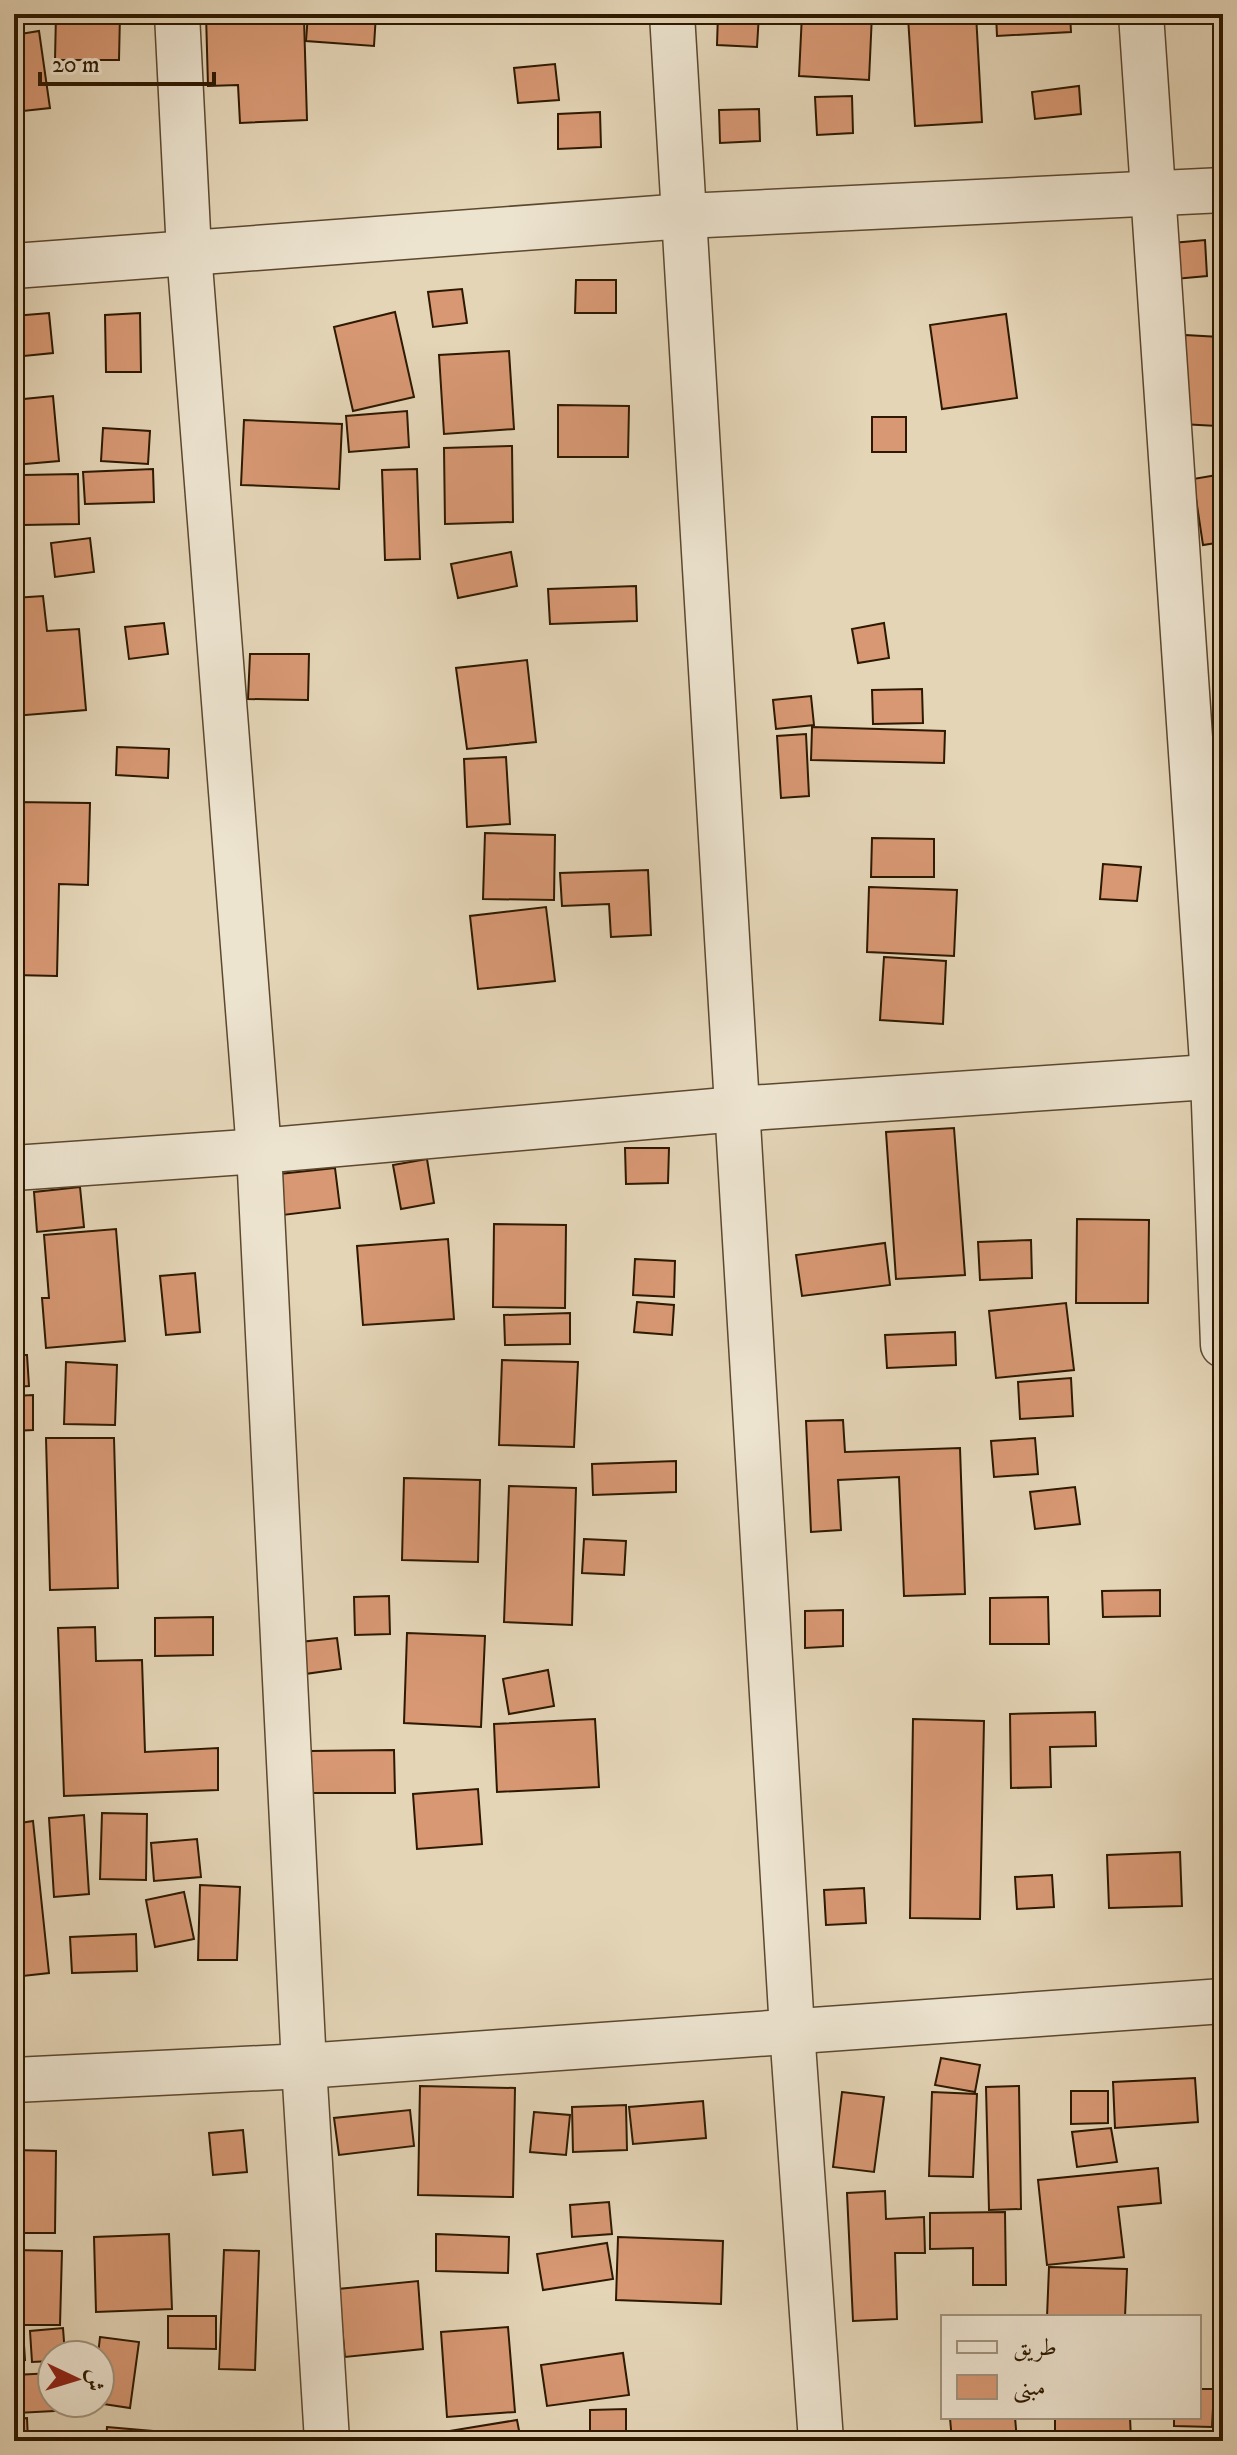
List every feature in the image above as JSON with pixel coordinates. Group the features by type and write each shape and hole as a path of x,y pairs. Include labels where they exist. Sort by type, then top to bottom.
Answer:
{"street":[{"path":"177,14 189,252 259,1151 304,2066 327,2441"},
{"path":"672,14 792,2030 821,2441"},
{"path":"1141,14 1218,1076 1223,1345"},
{"path":"14,266 685,216 1223,190"},
{"path":"14,1168 259,1151 737,1109 1218,1076"},
{"path":"14,2080 304,2066 1223,2001"}],"building":[{"path":"56,14 120,14 119,60 55,60"},
{"path":"206,14 244,14 244,22 304,19 307,120 240,123 238,85 208,86"},
{"path":"308,14 376,14 374,46 306,41"},
{"path":"718,14 759,14 757,47 717,45"},
{"path":"802,14 872,14 869,80 799,76"},
{"path":"976,14 982,122 915,126 908,17"},
{"path":"996,14 1070,14 1071,32 997,36"},
{"path":"39,31 50,108 14,112 14,35"},
{"path":"555,64 559,100 518,103 514,68"},
{"path":"1079,86 1081,114 1035,119 1032,92"},
{"path":"852,96 853,133 817,135 815,97"},
{"path":"759,109 760,141 720,143 719,110"},
{"path":"600,112 601,147 558,149 558,114"},
{"path":"1205,240 1207,276 1175,279 1172,243"},
{"path":"576,280 616,280 616,313 575,313"},
{"path":"462,289 467,323 433,327 428,292"},
{"path":"395,312 414,397 353,411 334,327"},
{"path":"49,313 53,353 14,357 14,316"},
{"path":"140,313 141,372 106,372 105,315"},
{"path":"1006,314 1017,398 942,409 930,325"},
{"path":"1185,335 1220,337 1217,426 1181,424"},
{"path":"509,351 514,429 444,434 439,355"},
{"path":"53,396 59,461 14,465 14,400"},
{"path":"558,405 629,406 628,457 558,457"},
{"path":"407,411 409,447 349,452 346,416"},
{"path":"872,417 906,417 906,452 872,452"},
{"path":"244,420 342,424 339,489 241,485"},
{"path":"103,428 150,431 148,464 101,461"},
{"path":"512,446 513,522 445,524 444,448"},
{"path":"153,469 154,502 85,504 83,472"},
{"path":"417,469 420,559 385,560 382,470"},
{"path":"78,474 79,524 23,525 23,475"},
{"path":"1223,474 1223,542 1203,545 1193,479"},
{"path":"14,485 21,546 14,547"},
{"path":"90,538 94,572 55,577 51,543"},
{"path":"511,552 517,586 458,598 451,564"},
{"path":"636,586 637,621 550,624 548,589"},
{"path":"43,596 47,631 79,629 86,710 14,716 14,598"},
{"path":"164,623 168,654 129,659 125,627"},
{"path":"884,623 889,658 858,663 852,629"},
{"path":"250,654 309,654 308,700 248,699"},
{"path":"527,660 536,742 467,749 456,668"},
{"path":"922,689 923,723 873,724 872,690"},
{"path":"811,696 814,725 776,729 773,700"},
{"path":"812,727 945,731 944,763 811,760"},
{"path":"806,734 809,796 781,798 777,736"},
{"path":"117,747 169,749 168,778 116,775"},
{"path":"506,757 510,824 467,827 464,759"},
{"path":"14,802 90,803 88,885 59,884 57,976 14,975"},
{"path":"485,833 555,835 554,900 483,899"},
{"path":"872,838 934,839 934,877 871,877"},
{"path":"1103,864 1141,867 1137,901 1100,899"},
{"path":"648,870 651,935 611,937 609,904 562,906 560,873"},
{"path":"869,887 957,890 954,956 867,952"},
{"path":"546,907 555,981 478,989 470,916"},
{"path":"884,957 946,961 943,1024 880,1020"},
{"path":"954,1128 965,1275 896,1279 886,1132"},
{"path":"625,1148 669,1148 668,1183 626,1184"},
{"path":"427,1159 434,1203 401,1209 393,1165"},
{"path":"335,1168 340,1208 283,1215 279,1174"},
{"path":"80,1187 84,1227 37,1232 34,1192"},
{"path":"1077,1219 1149,1220 1148,1303 1076,1303"},
{"path":"494,1224 566,1225 565,1308 493,1307"},
{"path":"116,1229 125,1341 46,1348 42,1298 49,1298 44,1235"},
{"path":"448,1239 454,1319 363,1325 357,1246"},
{"path":"1031,1240 1032,1278 980,1280 978,1242"},
{"path":"885,1243 890,1285 802,1296 796,1255"},
{"path":"635,1259 675,1261 674,1297 633,1295"},
{"path":"195,1273 200,1332 166,1335 160,1276"},
{"path":"637,1302 674,1305 672,1335 634,1332"},
{"path":"1066,1303 1074,1370 996,1378 989,1311"},
{"path":"570,1313 570,1344 505,1345 504,1315"},
{"path":"955,1332 956,1365 887,1368 885,1335"},
{"path":"14,1355 27,1355 29,1386 14,1387"},
{"path":"502,1360 578,1362 574,1447 499,1445"},
{"path":"66,1362 117,1365 115,1425 64,1424"},
{"path":"1071,1378 1073,1416 1020,1419 1018,1382"},
{"path":"33,1395 33,1430 14,1431 14,1396"},
{"path":"843,1420 845,1452 960,1448 965,1594 904,1596 899,1477 838,1480 841,1530 811,1532 806,1421"},
{"path":"46,1438 114,1438 118,1588 50,1590"},
{"path":"1035,1438 1038,1474 994,1477 991,1441"},
{"path":"676,1461 676,1492 593,1495 592,1464"},
{"path":"14,1473 22,1588 14,1589"},
{"path":"404,1478 480,1480 478,1562 402,1560"},
{"path":"509,1486 576,1488 572,1625 504,1622"},
{"path":"1075,1487 1080,1524 1035,1529 1030,1492"},
{"path":"584,1539 626,1541 624,1575 582,1573"},
{"path":"1160,1590 1160,1616 1103,1617 1102,1591"},
{"path":"389,1596 390,1634 355,1635 354,1597"},
{"path":"1048,1597 1049,1644 990,1644 990,1598"},
{"path":"843,1610 843,1646 805,1648 805,1611"},
{"path":"213,1617 213,1655 155,1656 155,1618"},
{"path":"95,1627 96,1661 142,1660 145,1752 218,1748 218,1790 64,1796 58,1628"},
{"path":"407,1633 485,1636 481,1727 404,1723"},
{"path":"337,1638 341,1669 305,1674 300,1642"},
{"path":"548,1670 554,1706 509,1714 503,1679"},
{"path":"1095,1712 1096,1746 1050,1747 1051,1787 1011,1788 1010,1714"},
{"path":"595,1719 599,1787 497,1792 494,1724"},
{"path":"913,1719 984,1721 980,1919 910,1918"},
{"path":"394,1750 395,1793 309,1793 309,1751"},
{"path":"478,1789 482,1844 417,1849 413,1794"},
{"path":"102,1813 147,1814 146,1880 100,1879"},
{"path":"84,1815 89,1894 54,1897 49,1818"},
{"path":"33,1821 49,1973 14,1977 14,1824"},
{"path":"197,1839 201,1877 154,1881 151,1843"},
{"path":"1180,1852 1182,1906 1109,1908 1107,1855"},
{"path":"1052,1875 1054,1907 1017,1909 1015,1877"},
{"path":"200,1885 240,1887 237,1960 198,1960"},
{"path":"864,1888 866,1923 826,1925 824,1890"},
{"path":"184,1892 194,1939 155,1947 146,1900"},
{"path":"136,1934 137,1971 72,1973 70,1937"},
{"path":"941,2058 980,2065 975,2092 935,2085"},
{"path":"1195,2078 1198,2122 1115,2128 1113,2082"},
{"path":"420,2086 515,2088 513,2197 418,2195"},
{"path":"1019,2086 1021,2209 989,2210 986,2087"},
{"path":"1071,2091 1108,2091 1108,2123 1071,2124"},
{"path":"842,2092 884,2097 874,2172 833,2167"},
{"path":"932,2092 977,2094 973,2177 929,2176"},
{"path":"703,2101 706,2138 633,2144 629,2107"},
{"path":"626,2105 627,2150 573,2152 572,2107"},
{"path":"410,2110 414,2146 339,2155 334,2118"},
{"path":"534,2112 570,2115 566,2155 530,2152"},
{"path":"1111,2128 1117,2162 1077,2167 1072,2132"},
{"path":"243,2130 247,2172 213,2175 209,2133"},
{"path":"14,2150 56,2151 55,2233 14,2233"},
{"path":"1158,2168 1161,2203 1118,2207 1124,2257 1047,2265 1038,2180"},
{"path":"885,2191 886,2219 924,2217 925,2253 895,2253 897,2319 853,2321 847,2193"},
{"path":"609,2202 612,2234 572,2237 570,2205"},
{"path":"1005,2212 1006,2285 973,2285 973,2248 930,2249 930,2213"},
{"path":"169,2234 172,2309 96,2312 94,2237"},
{"path":"436,2234 509,2237 508,2273 436,2271"},
{"path":"618,2237 723,2241 721,2304 616,2300"},
{"path":"607,2243 613,2279 543,2290 537,2254"},
{"path":"14,2250 62,2251 60,2325 14,2325"},
{"path":"224,2250 259,2251 255,2370 219,2369"},
{"path":"1049,2267 1127,2269 1125,2315 1047,2315"},
{"path":"418,2281 423,2349 345,2357 338,2289"},
{"path":"168,2316 216,2316 216,2349 168,2348"},
{"path":"508,2327 515,2412 447,2417 441,2332"},
{"path":"63,2328 64,2339 36,2339 36,2362 32,2362 30,2331"},
{"path":"23,2330 25,2360 14,2361 14,2331"},
{"path":"116,2339 139,2342 130,2408 116,2406"},
{"path":"623,2353 629,2395 547,2406 541,2365"},
{"path":"36,2374 36,2412 17,2413 15,2375"},
{"path":"1201,2389 1214,2389 1212,2427 1174,2426 1174,2419 1201,2419"},
{"path":"626,2409 626,2441 590,2441 590,2410"},
{"path":"27,2418 28,2441 14,2441 14,2419"},
{"path":"950,2419 1015,2419 1017,2441 952,2441"},
{"path":"1055,2419 1130,2419 1131,2440 1055,2441"},
{"path":"517,2420 521,2441 438,2441 437,2433"},
{"path":"107,2427 164,2432 163,2441 106,2441"}]}
